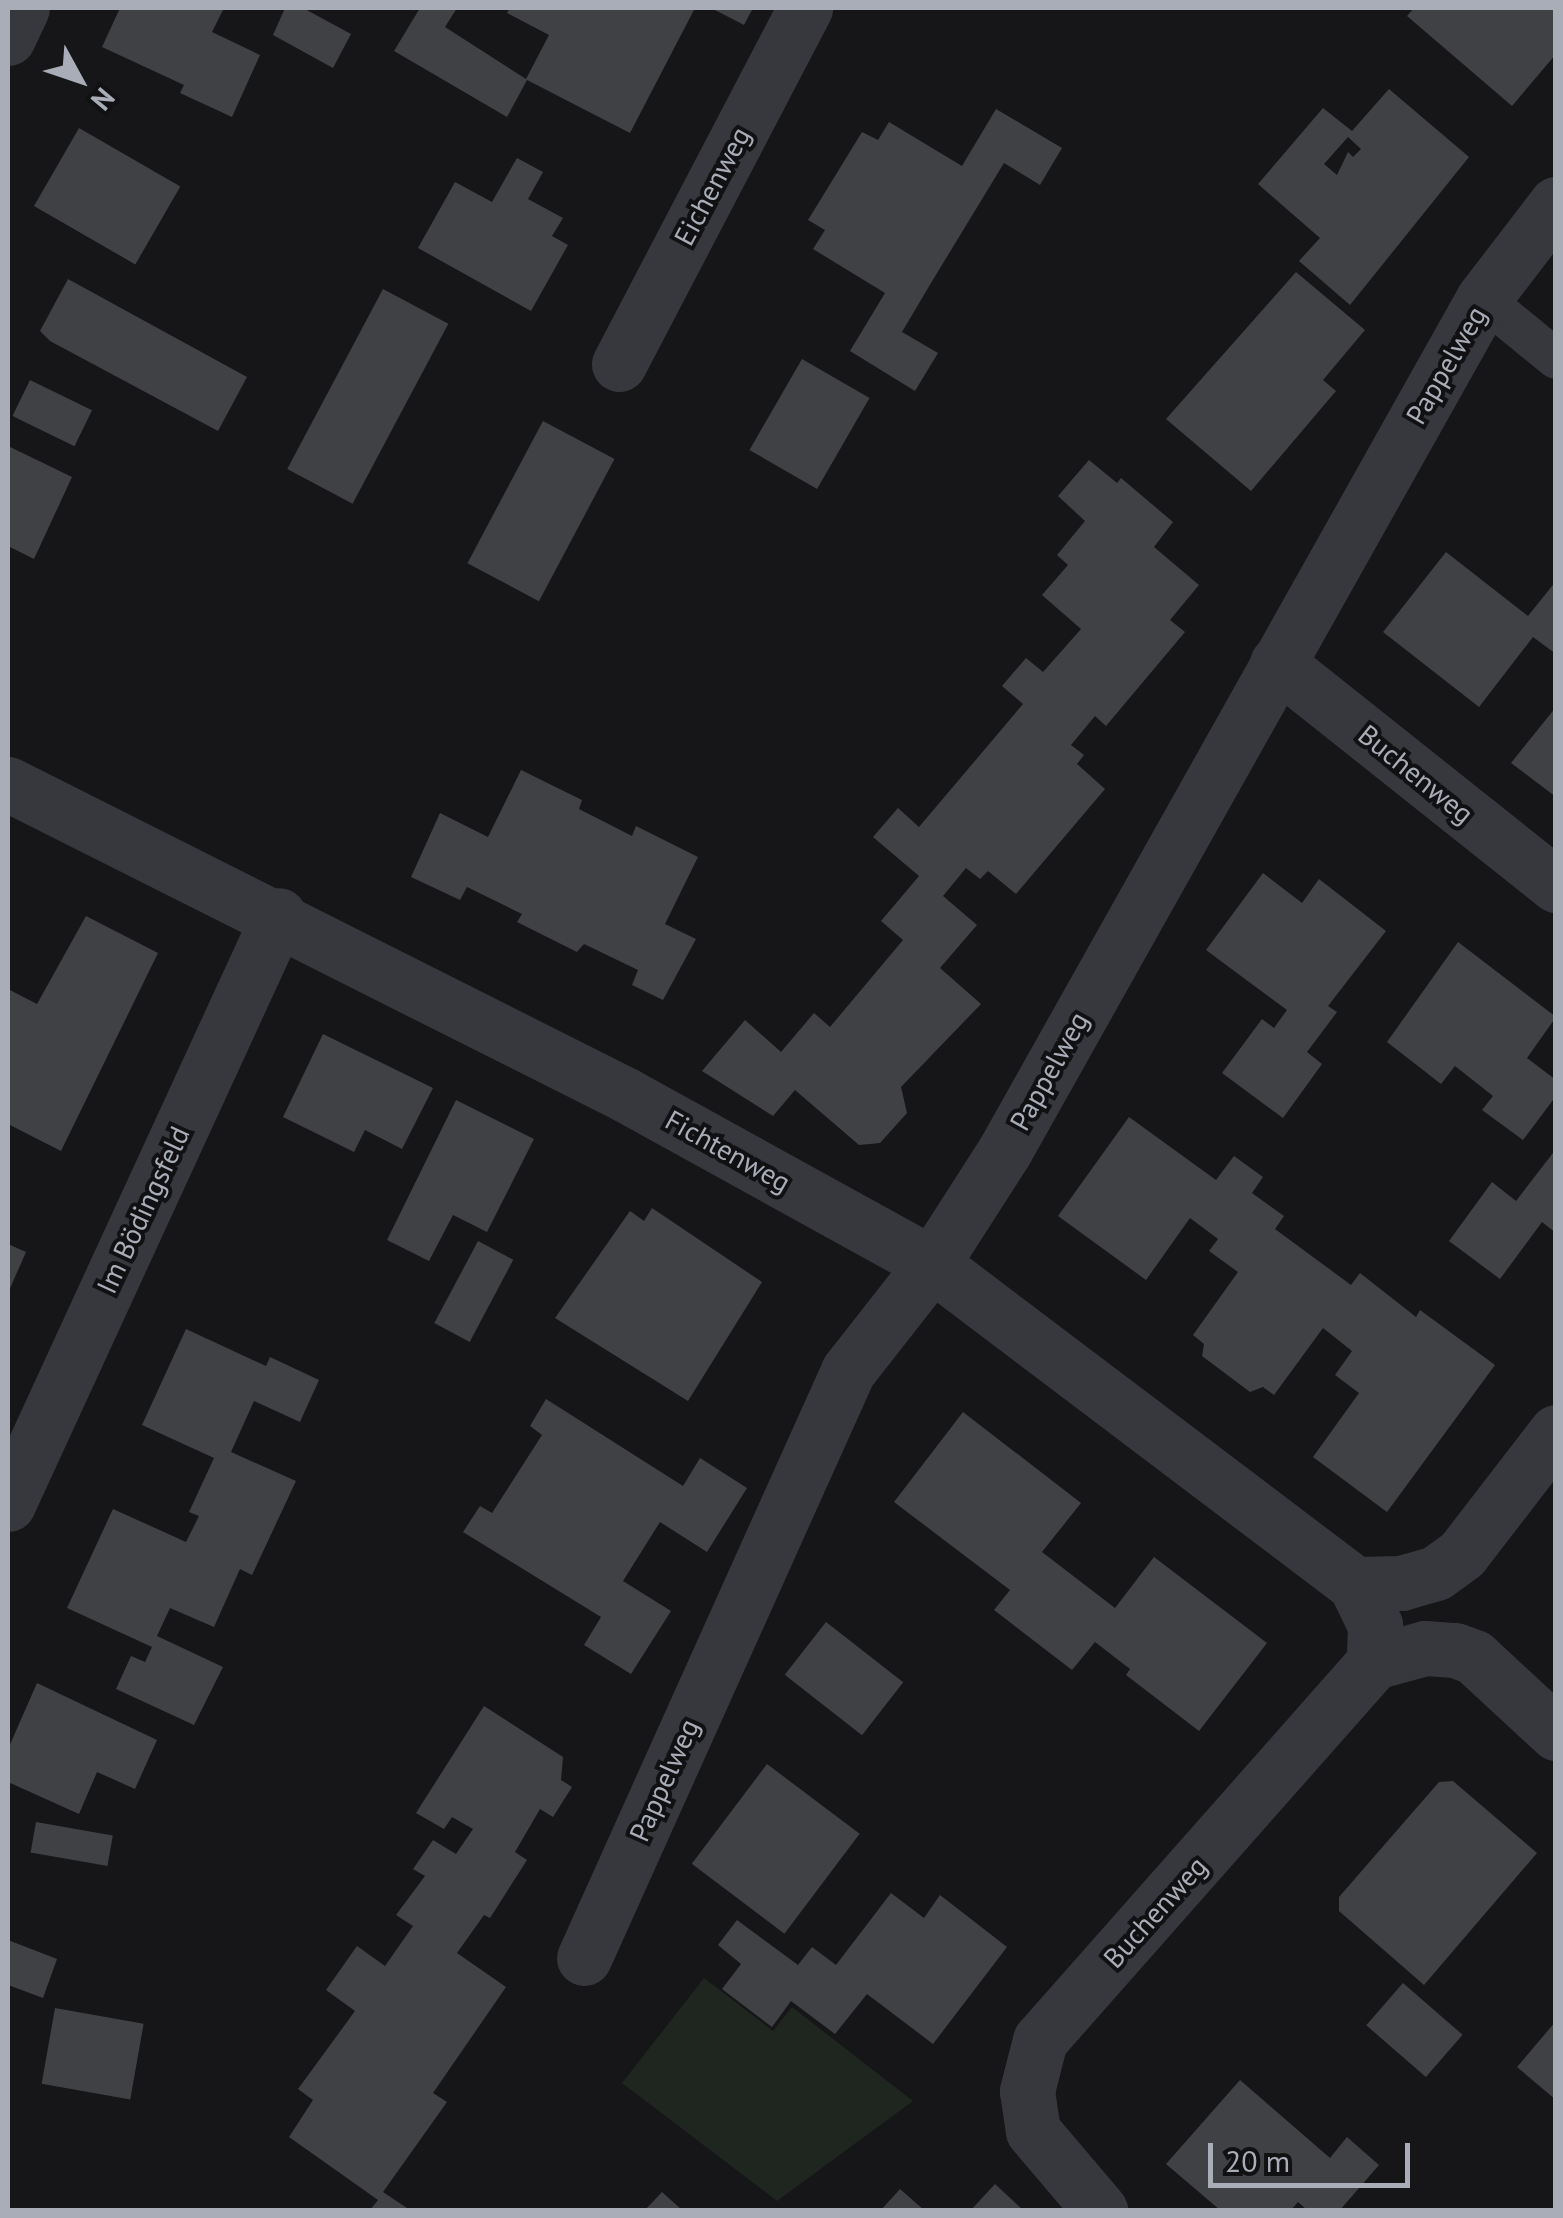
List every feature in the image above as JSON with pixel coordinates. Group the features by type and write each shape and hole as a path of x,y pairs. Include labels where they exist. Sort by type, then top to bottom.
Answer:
{"street":[{"path":"8,38 22,8"},
{"name":"Eichenweg","path":"618,364 804,8"},
{"name":"Pappelweg","path":"584,1958 848,1371 932,1264 1004,1152 1483,299 1556,204"},
{"name":"Buchenweg","path":"1278,663 1556,885"},
{"name":"Fichtenweg","path":"8,784 279,916 626,1095 932,1264 1368,1624"},
{"name":"Im Bödingsfeld","path":"8,1504 279,916"},
{"path":"1556,1432 1462,1554 1436,1574 1401,1584 1368,1624 1426,1648 1455,1650 1474,1657 1556,1733"},
{"name":"Buchenweg","path":"1100,2210 1033,2132 1026,2090 1040,2040 1368,1624"}],"lane":[{"path":"1483,299 1556,358"}],"shaded area":[{"path":"704,1978 773,2031 792,2007 913,2101 777,2201 622,2083"}],"building":[{"path":"120,8 224,8 212,32 260,55 232,117 180,93 184,85 102,47"},
{"path":"285,8 303,8 351,34 333,68 273,35"},
{"path":"420,8 457,8 445,27 526,79 549,35 507,13 510,8 695,8 630,133 527,80 507,117 394,51"},
{"path":"711,8 753,8 744,25"},
{"path":"1414,8 1556,8 1556,54 1512,106 1407,16"},
{"path":"1389,89 1469,157 1350,305 1299,261 1320,238 1258,184 1323,108 1352,131","holes":["1348,137 1361,149 1353,157 1348,152 1337,175 1324,164"]},
{"path":"996,109 1062,148 1040,185 1004,163 931,283 902,332 938,353 915,391 850,351 885,293 813,249 825,230 808,220 862,132 878,140 889,122 962,166"},
{"path":"79,128 180,186 135,264 34,206"},
{"path":"517,158 543,172 528,199 563,218 552,236 568,245 531,311 418,248 455,182 492,202"},
{"path":"1296,272 1365,330 1323,380 1336,391 1251,491 1166,419"},
{"path":"68,279 247,377 218,431 50,341 40,331"},
{"path":"383,289 448,324 353,504 287,469"},
{"path":"802,359 870,398 817,489 750,450"},
{"path":"30,380 92,410 74,446 12,416"},
{"path":"543,421 615,459 539,601 467,563"},
{"path":"8,446 72,477 34,559 8,546"},
{"path":"1089,460 1117,483 1121,478 1173,522 1154,547 1199,585 1170,620 1185,632 1106,726 1095,716 1071,745 1084,755 1077,764 1105,789 1016,894 988,871 980,879 966,868 943,896 977,925 940,968 981,1004 901,1087 907,1113 880,1143 859,1145 795,1090 773,1116 702,1071 745,1020 781,1052 814,1013 830,1027 903,940 881,921 919,876 873,837 898,808 919,827 1023,704 1002,686 1026,658 1043,672 1081,629 1042,595 1068,565 1057,555 1085,521 1058,496"},
{"path":"1446,552 1528,616 1556,581 1556,654 1533,637 1479,707 1383,632"},
{"path":"1556,707 1556,797 1511,763"},
{"path":"521,770 582,800 579,809 632,836 636,826 698,857 665,924 696,939 663,1000 632,985 638,970 584,944 577,952 517,922 522,914 467,887 460,900 411,877 440,813 488,837"},
{"path":"1263,873 1302,903 1319,879 1386,931 1328,1006 1337,1012 1307,1052 1322,1064 1283,1118 1222,1073 1262,1019 1274,1028 1287,1010 1206,950"},
{"path":"86,916 158,953 61,1151 8,1124 8,989 37,1004"},
{"path":"1458,942 1556,1017 1527,1058 1556,1080 1556,1096 1523,1140 1482,1110 1493,1096 1455,1066 1441,1084 1387,1042"},
{"path":"323,1034 433,1088 402,1149 365,1130 354,1152 283,1117"},
{"path":"456,1100 534,1139 487,1232 453,1215 429,1261 387,1240"},
{"path":"1129,1117 1216,1180 1234,1156 1263,1177 1252,1193 1284,1216 1275,1229 1351,1285 1360,1273 1416,1317 1420,1310 1495,1365 1387,1512 1313,1457 1359,1393 1335,1375 1352,1351 1323,1328 1274,1395 1263,1387 1250,1392 1202,1356 1204,1344 1193,1335 1238,1272 1209,1251 1218,1239 1190,1218 1146,1280 1058,1216"},
{"path":"1556,1149 1556,1233 1542,1222 1500,1279 1449,1241 1492,1182 1516,1201"},
{"path":"652,1208 762,1282 688,1401 555,1318 630,1211 644,1221"},
{"path":"478,1241 513,1260 470,1342 434,1323"},
{"path":"8,1244 26,1252 8,1293"},
{"path":"186,1329 266,1366 270,1357 319,1380 300,1422 254,1401 231,1452 296,1481 252,1575 240,1569 214,1627 170,1608 157,1636 223,1667 194,1725 116,1689 131,1656 145,1662 152,1647 67,1608 113,1509 186,1542 199,1516 189,1512 214,1458 142,1425"},
{"path":"546,1399 683,1486 700,1458 747,1488 707,1552 660,1522 623,1581 671,1611 631,1674 584,1645 601,1617 463,1532 480,1506 492,1513 542,1435 530,1426"},
{"path":"963,1412 1081,1503 1042,1552 1115,1608 1154,1557 1267,1643 1199,1731 1126,1675 1130,1669 1095,1642 1072,1670 994,1610 1010,1590 894,1502"},
{"path":"826,1622 903,1682 862,1735 785,1675"},
{"path":"37,1683 157,1740 135,1789 97,1772 79,1814 8,1782 8,1749"},
{"path":"484,1706 563,1757 561,1780 572,1787 553,1817 540,1809 515,1852 527,1860 490,1918 484,1915 457,1953 506,1987 433,2093 447,2102 383,2192 410,2210 370,2210 378,2200 289,2137 313,2100 298,2089 355,2011 326,1990 357,1946 385,1966 413,1926 396,1915 425,1876 413,1869 433,1840 456,1854 473,1829 452,1817 444,1829 416,1813"},
{"path":"767,1764 860,1834 784,1934 692,1864"},
{"path":"1453,1781 1537,1853 1424,1985 1339,1911 1339,1897 1439,1782"},
{"path":"36,1822 113,1836 107,1866 31,1853"},
{"path":"891,1893 924,1918 940,1895 1007,1947 933,2044 867,1994 835,2034 791,2001 772,2027 722,1989 741,1964 718,1945 737,1920 798,1965 812,1947 836,1965"},
{"path":"8,1940 57,1959 43,1998 8,1985"},
{"path":"1403,1983 1463,2035 1426,2077 1366,2025"},
{"path":"55,2008 144,2024 130,2099 42,2084"},
{"path":"1556,2021 1556,2100 1517,2067"},
{"path":"1240,2080 1330,2158 1347,2137 1379,2165 1340,2210 1307,2210 1298,2202 1291,2210 1220,2210 1166,2164"},
{"path":"995,2184 1023,2210 971,2210"},
{"path":"900,2189 924,2210 881,2210"},
{"path":"662,2192 682,2210 645,2210"}]}
